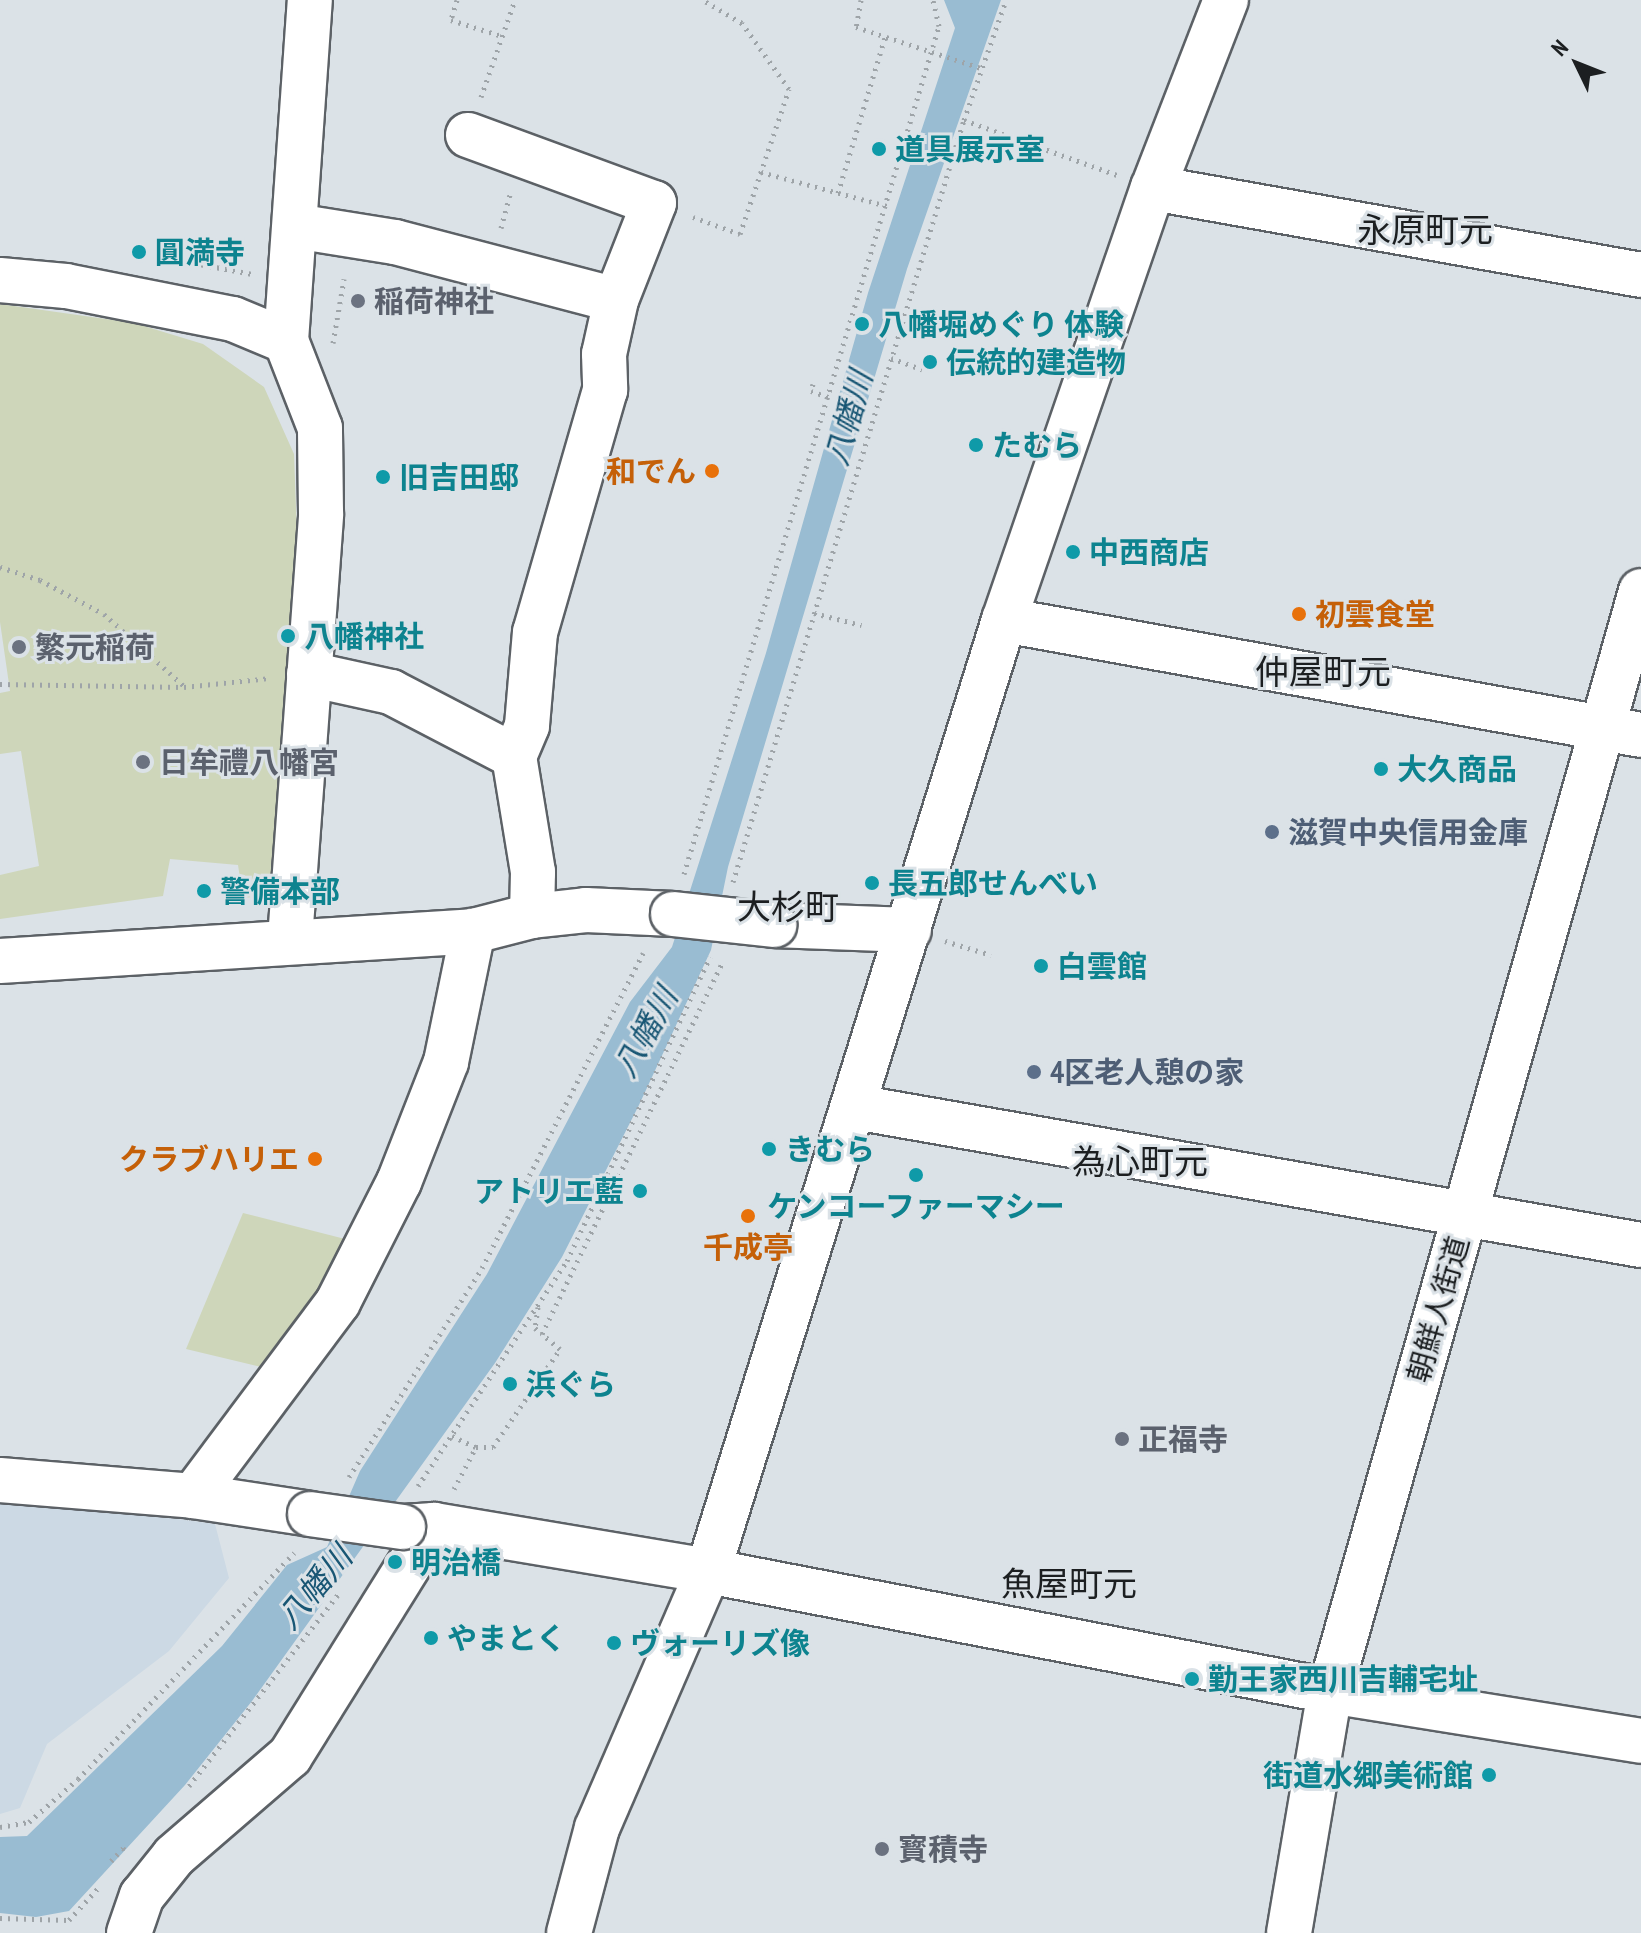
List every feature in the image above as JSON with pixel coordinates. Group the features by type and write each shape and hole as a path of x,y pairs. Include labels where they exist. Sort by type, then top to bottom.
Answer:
{"street":[{"path":"290,939 321,513 320,428 286,341 310,0"},
{"path":"569,1933 597,1828 708,1571 855,1107 1004,620 1153,188 1226,0"},
{"path":"468,135 654,203 616,300 604,354 605,390 535,632 527,726 514,756 533,872 532,916"},
{"path":"1153,188 1641,275"},
{"path":"295,226 395,242 616,300"},
{"path":"0,280 66,286 233,319 286,341"},
{"name":"朝鮮人街道","path":"1289,1933 1330,1691 1465,1214 1622,732 1641,591"},
{"path":"1004,620 1622,732"},
{"path":"309,674 391,692 514,756"},
{"path":"0,961 290,939 473,931 532,916 678,896 774,925 909,930"},
{"path":"193,1496 338,1302 399,1182 446,1062 473,931"},
{"path":"855,1107 1641,1245"},
{"path":"0,1480 193,1496 319,1516 414,1515 1330,1691 1641,1741"},
{"path":"129,1933 142,1896 174,1856 290,1756 414,1515"}],"path":[{"path":"457,0 451,20 502,36"},
{"path":"468,135 515,0"},
{"path":"654,203 740,234 789,89 742,23 703,0"},
{"path":"861,0 856,27 984,69"},
{"path":"678,896 831,398 939,26 933,0"},
{"path":"725,888 732,886 964,120 1006,0"},
{"path":"838,193 885,37"},
{"path":"964,120 1153,188"},
{"path":"489,269 522,156"},
{"path":"761,172 887,206"},
{"path":"162,257 291,281"},
{"path":"891,358 922,369"},
{"path":"813,384 810,395 831,398"},
{"path":"0,567 40,580 104,614 184,687"},
{"path":"814,613 861,625"},
{"path":"0,684 184,687 309,674"},
{"path":"414,1515 415,1490 567,1261 642,1109 714,948"},
{"path":"0,1827 29,1822 78,1779 319,1516 482,1268 645,950"},
{"path":"542,1334 728,950"},
{"path":"452,1436 476,1447 493,1447 560,1349 535,1328 538,1303"},
{"path":"414,1515 476,1447"},
{"path":"186,1790 346,1584"},
{"path":"119,1866 139,1843"},
{"path":"0,1918 69,1920 109,1877"}],"shaded area":[{"path":"0,1496 215,1524 229,1578 169,1651 47,1744 20,1808 0,1814"}],"green space":[{"path":"0,304 134,323 203,344 264,387 294,454 298,562 294,892 243,898 238,865 170,859 163,896 0,919 0,875 39,866 21,751 0,754 0,693 10,691 0,622"},
{"path":"243,1213 349,1240 321,1289 261,1367 186,1349"}],"water":[{"name":"八幡川","path":"944,0 1001,0 907,269 728,867 711,950 639,1105 562,1257 495,1363 252,1701 185,1785 69,1911 36,1917 0,1913 0,1837 27,1836 222,1646 287,1565 327,1547 360,1471 487,1274 630,1002 672,947 766,653 868,293 955,28"}],"place":[{"name":"道具展示室","path":"879,149"},
{"name":"圓満寺","path":"139,252"},
{"name":"稲荷神社","path":"358,301"},
{"name":"八幡堀めぐり 体験","path":"862,324"},
{"name":"伝統的建造物","path":"930,362"},
{"name":"たむら","path":"976,445"},
{"name":"和でん","path":"712,471"},
{"name":"旧吉田邸","path":"383,477"},
{"name":"中西商店","path":"1073,552"},
{"name":"初雲食堂","path":"1299,614"},
{"name":"八幡神社","path":"288,636"},
{"name":"繁元稲荷","path":"19,647"},
{"name":"日牟禮八幡宮","path":"143,762"},
{"name":"大久商品","path":"1381,769"},
{"name":"滋賀中央信用金庫","path":"1272,832"},
{"name":"長五郎せんべい","path":"872,883"},
{"name":"警備本部","path":"204,891"},
{"name":"白雲館","path":"1041,966"},
{"name":"4区老人憩の家","path":"1034,1072"},
{"name":"きむら","path":"769,1149"},
{"name":"クラブハリエ","path":"315,1159"},
{"name":"ケンコーファーマシー","path":"916,1175"},
{"name":"アトリエ藍","path":"640,1191"},
{"name":"千成亭","path":"748,1216"},
{"name":"浜ぐら","path":"510,1384"},
{"name":"正福寺","path":"1122,1439"},
{"name":"明治橋","path":"395,1562"},
{"name":"やまとく","path":"431,1638"},
{"name":"ヴォーリズ像","path":"614,1643"},
{"name":"勤王家西川吉輔宅址","path":"1192,1679"},
{"name":"街道水郷美術館","path":"1489,1775"},
{"name":"寳積寺","path":"882,1849"}],"district":[{"name":"永原町元","path":"1425,230"},
{"name":"仲屋町元","path":"1323,672"},
{"name":"大杉町","path":"788,907"},
{"name":"為心町元","path":"1140,1162"},
{"name":"魚屋町元","path":"1069,1584"}]}
